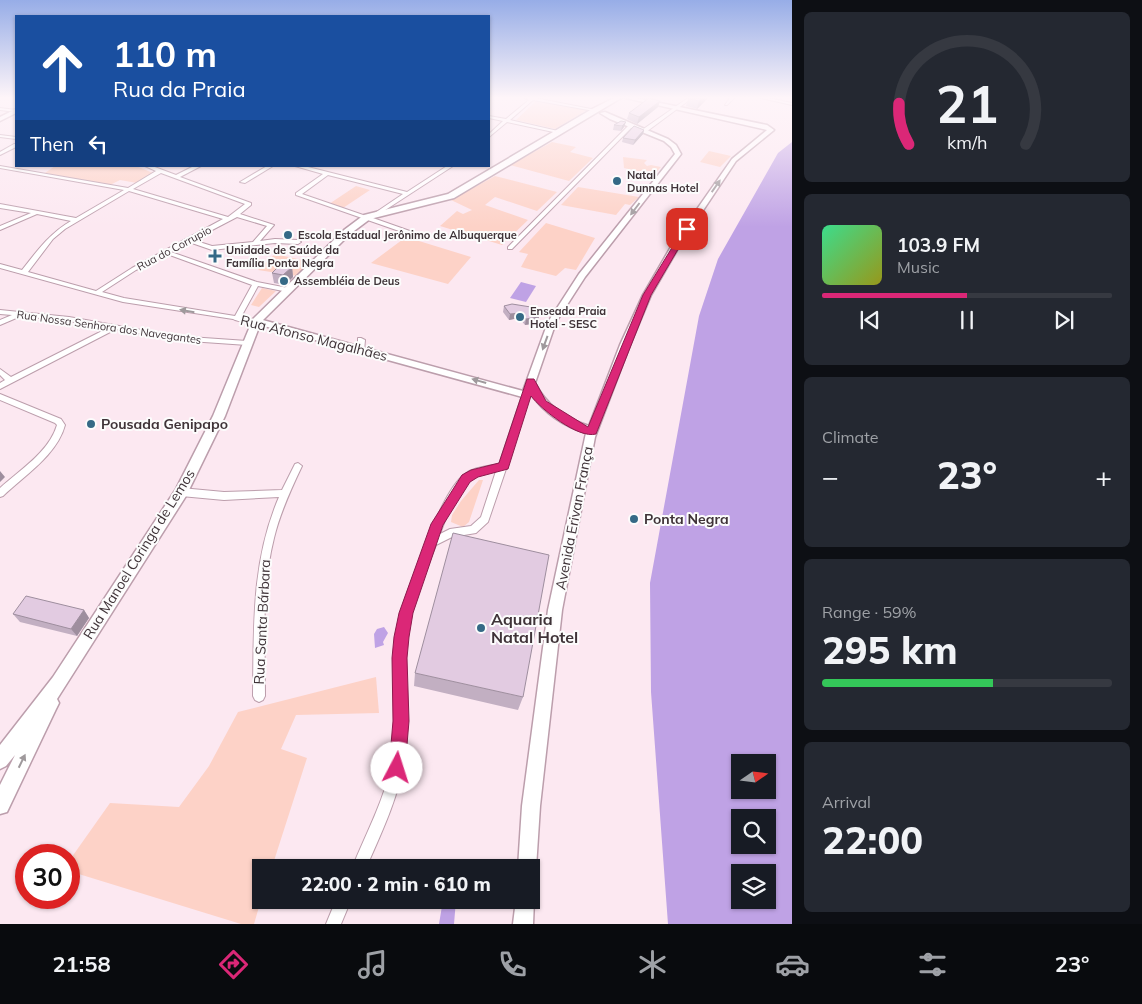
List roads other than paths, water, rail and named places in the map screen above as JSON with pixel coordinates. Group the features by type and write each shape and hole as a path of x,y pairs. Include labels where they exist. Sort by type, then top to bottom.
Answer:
{"main road":[{"name":"Rua Manoel Coringa de Lemos","path":"60,683 181,492 219,416 256,321 347,232 368,217 451,196 541,141"},
{"path":"0,760 60,683"},
{"path":"0,805 60,683"}],"street":[{"path":"510,248 616,141"},
{"path":"432,542 450,533 473,530 482,523 504,466 530,382 552,322 577,283 678,154 669,141"},
{"name":"Avenida Erivan França","path":"527,859 530,806 555,610 592,432 604,397 647,295 676,245 734,160 758,141"},
{"path":"0,154 15,146"},
{"path":"0,167 127,189 228,219"},
{"path":"150,167 176,177 197,167"},
{"path":"243,182 269,167"},
{"path":"368,217 449,167"},
{"path":"311,168 408,194"},
{"path":"41,173 46,170"},
{"path":"24,272 51,238 76,220 160,171"},
{"path":"328,174 298,194 368,217 422,238"},
{"name":"Rua do Corrupio","path":"97,293 188,240 236,215 249,203 176,177"},
{"path":"0,206 76,220"},
{"path":"0,228 36,213"},
{"path":"236,215 271,225 254,244"},
{"path":"188,240 212,248 285,241 298,242"},
{"path":"167,252 256,284 288,290"},
{"name":"Rua Afonso Magalhães","path":"0,266 123,300 256,321 361,344 526,394"},
{"path":"236,319 256,284"},
{"name":"Rua Nossa Senhora dos Navegantes","path":"0,312 115,327 175,338 247,343"},
{"path":"0,324 21,314"},
{"path":"0,386 115,327"},
{"path":"0,372 10,380"},
{"path":"530,382 534,392 543,404 579,428 592,432"},
{"path":"0,397 58,421 60,425 58,434 47,448 0,493"},
{"name":"Rua Santa Bárbara","path":"259,696 263,573 273,523 284,494 298,466"},
{"path":"363,859 378,824 397,768 401,721 399,658 401,637 406,613 437,524 466,478 475,473 504,466"},
{"path":"181,492 224,496 284,494"},
{"path":"333,924 340,909"},
{"path":"523,924 524,909"}],"place":[{"name":"Natal Dunnas Hotel","path":"617,181"},
{"name":"Escola Estadual Jerônimo de Albuquerque","path":"288,235"},
{"name":"Unidade de Saúde da Família Ponta Negra","path":"215,256"},
{"name":"Assembléia de Deus","path":"284,281"},
{"name":"Enseada Praia Hotel - SESC","path":"520,317"},
{"name":"Pousada Genipapo","path":"91,424"},
{"name":"Ponta Negra","path":"634,519"},
{"name":"Aquaria Natal Hotel","path":"481,628"}]}
